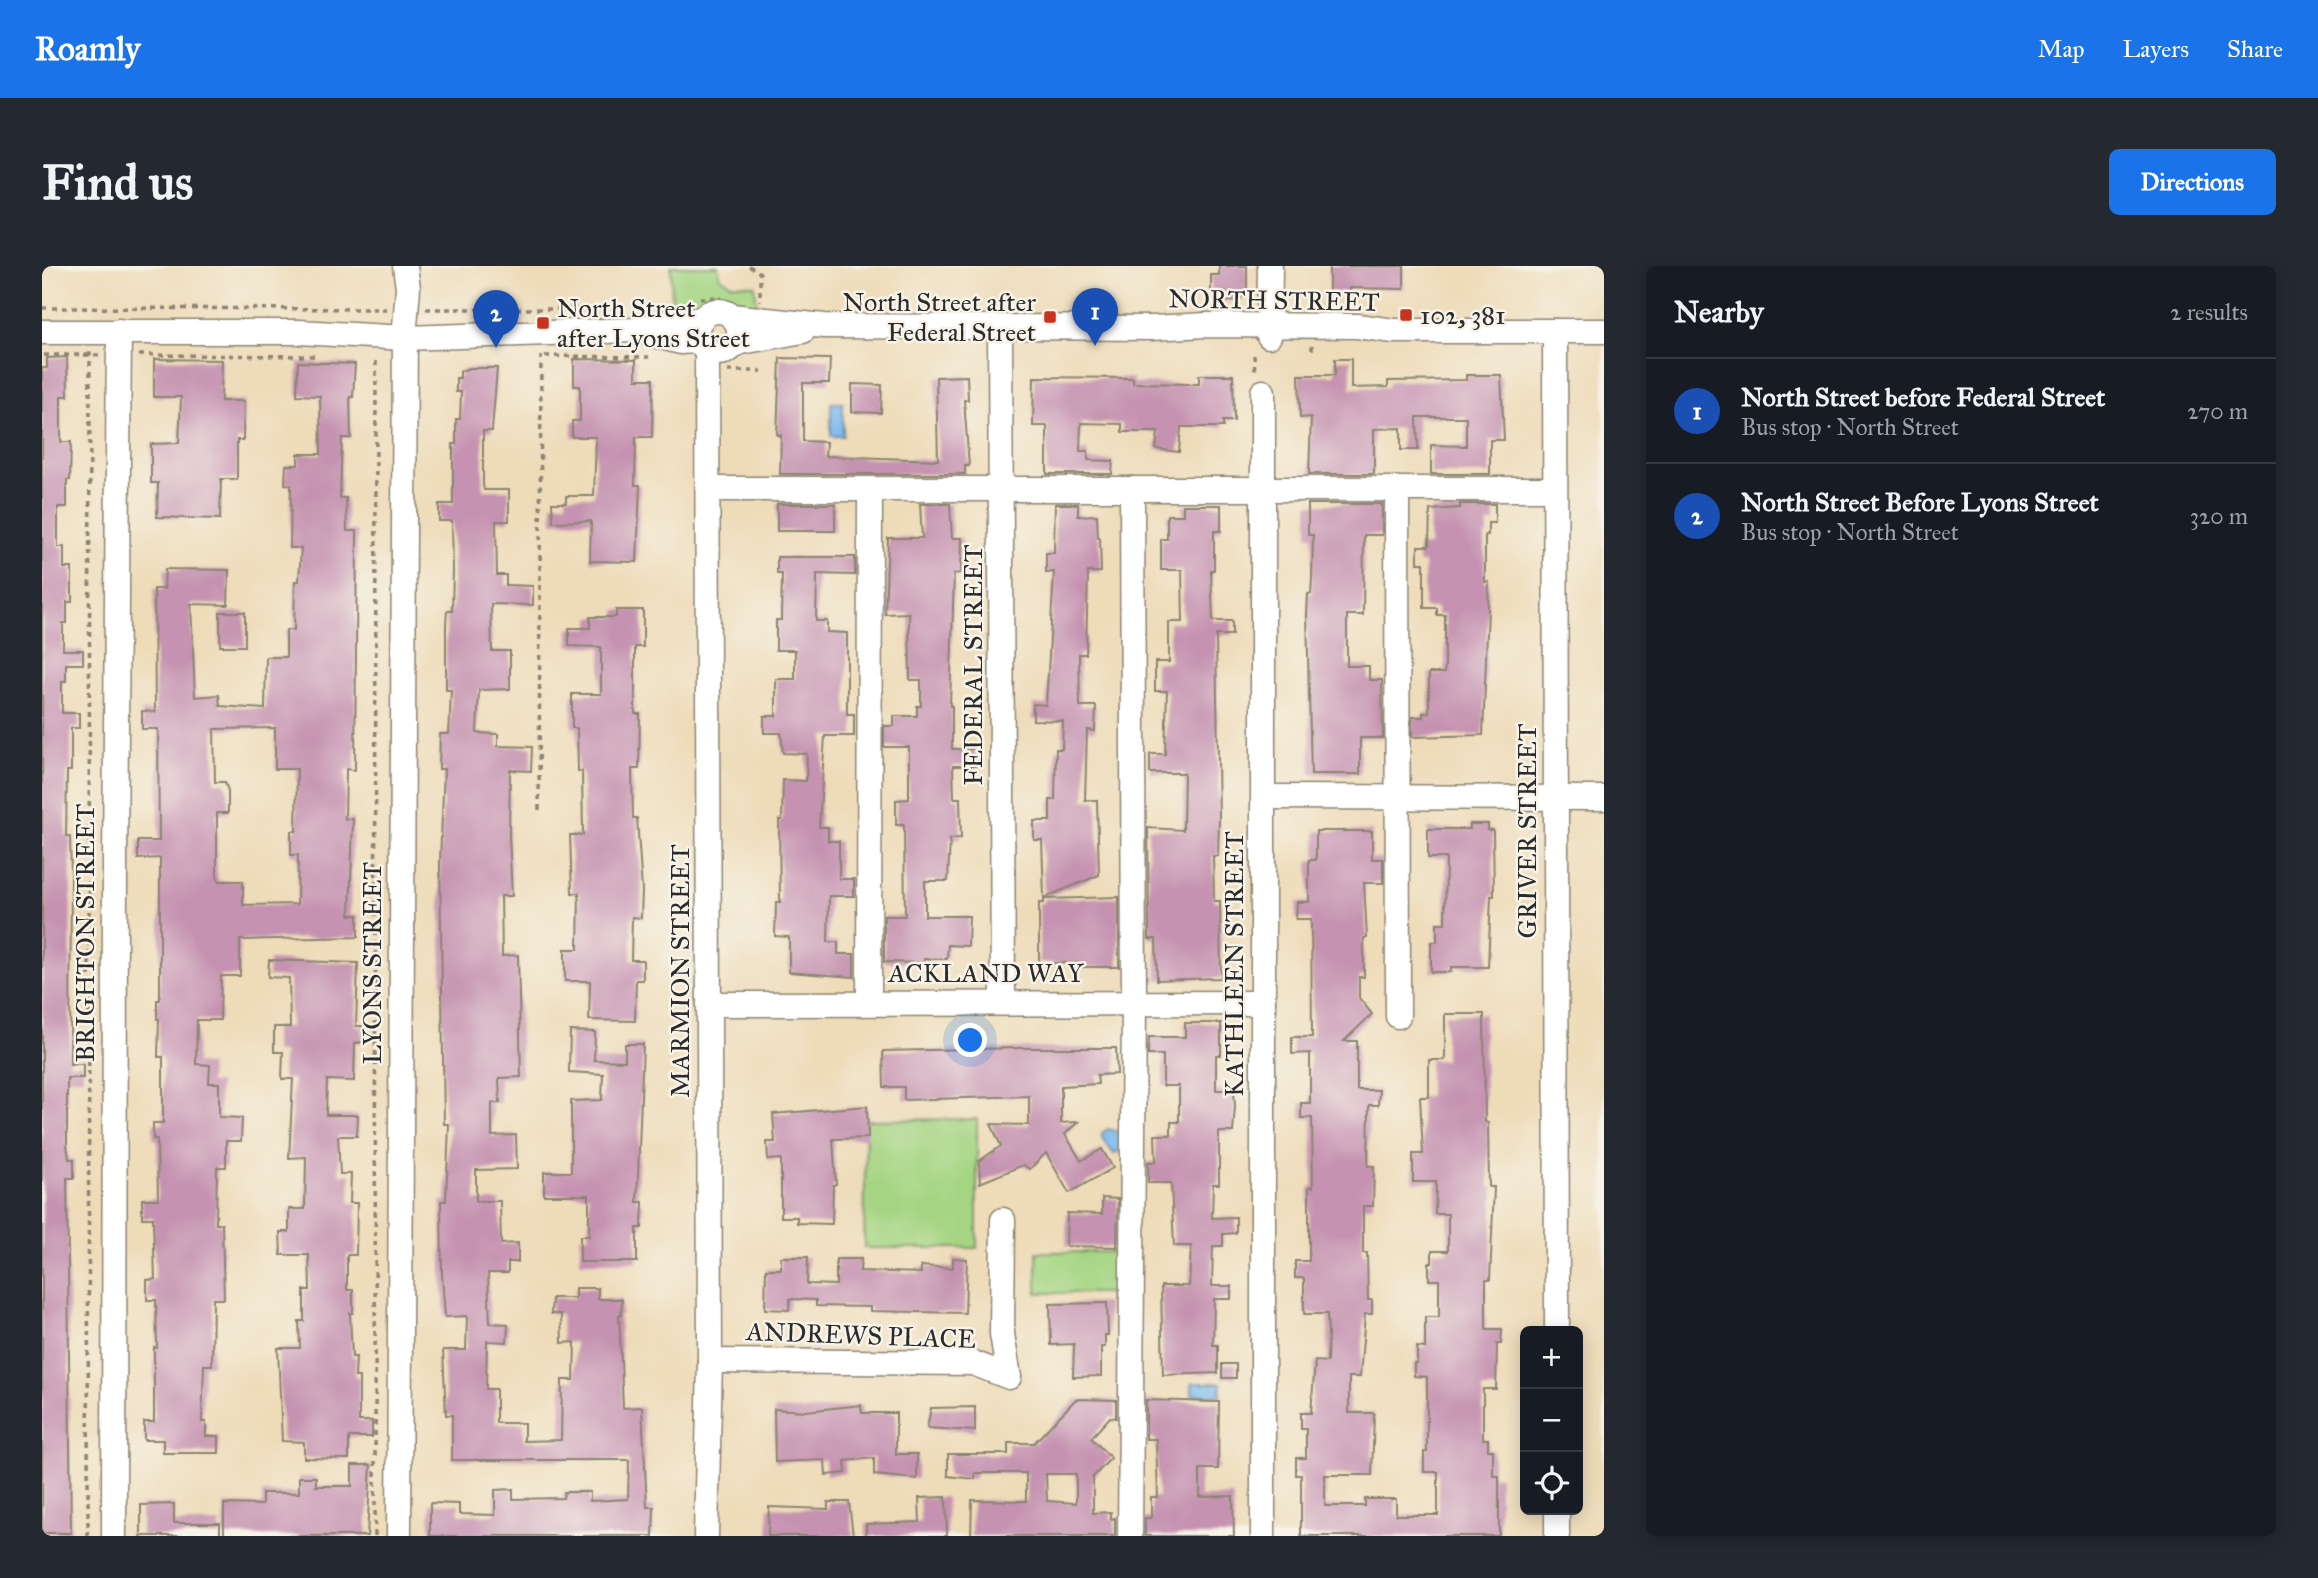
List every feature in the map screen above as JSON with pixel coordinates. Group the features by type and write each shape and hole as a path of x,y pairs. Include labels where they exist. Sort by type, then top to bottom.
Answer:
{"street":[{"path":"399,266 401,332"},
{"path":"401,332 408,288 405,266"},
{"path":"1270,266 1277,331"},
{"path":"1277,331 1284,266"},
{"name":"NORTH STREET","path":"714,341 711,312 824,326 1152,328 1203,336 1357,326 1394,331 1604,331"},
{"name":"NORTH STREET","path":"42,332 299,332 340,326 401,332 477,326 509,333 634,330 680,342 714,341 824,326"},
{"name":"FEDERAL STREET","path":"1000,328 1003,491 1003,1003"},
{"name":"BRIGHTON STREET","path":"114,1536 114,879 119,331"},
{"name":"GRIVER STREET","path":"1555,331 1553,489 1557,798 1557,1326"},
{"name":"LYONS STREET","path":"399,1536 405,390 401,332"},
{"name":"MARMION STREET","path":"706,1536 710,1361 710,406 714,341"},
{"name":"KATHLEEN STREET","path":"1262,392 1263,1536"},
{"path":"710,489 1553,489"},
{"path":"1130,1536 1134,1003 1132,489"},
{"path":"1397,489 1398,1016"},
{"path":"869,1003 870,491"},
{"path":"1264,797 1604,798"},
{"name":"ACKLAND WAY","path":"709,1004 1263,1003"},
{"name":"ANDREWS PLACE","path":"710,1361 974,1363 1015,1384 1002,1334 1003,1220"},
{"path":"1557,1515 1557,1536"}],"path":[{"path":"749,266 760,273 760,304"},
{"path":"88,1536 90,331"},
{"path":"375,1536 376,356"},
{"path":"539,810 541,356"}],"green space":[{"path":"671,266 718,266 720,277 732,284 755,285 757,310 672,310"},
{"path":"977,1119 977,1248 864,1248 866,1120"},
{"path":"1037,1252 1124,1252 1124,1293 1037,1293"}],"water":[{"path":"831,403 843,403 843,436 831,436"},
{"path":"1108,1129 1119,1132 1121,1150 1114,1154 1102,1138 1102,1133"},
{"path":"1192,1383 1221,1383 1221,1395 1192,1395"}],"building":[{"path":"1219,266 1247,266 1247,293 1238,301 1211,301 1211,275 1219,275"},
{"path":"1329,266 1404,266 1404,289 1350,288 1350,292 1329,292"},
{"path":"67,357 68,396 61,396 61,442 71,442 70,480 67,480 67,507 58,507 58,547 64,547 64,568 72,568 72,602 67,602 67,623 63,623 63,650 83,650 83,664 66,664 66,681 62,681 62,713 79,713 79,728 71,728 66,836 70,836 71,875 70,1064 83,1064 83,1078 67,1078 67,1145 69,1159 74,1159 74,1178 67,1178 71,1533 42,1533 42,368 47,368 47,358"},
{"path":"780,358 830,359 829,383 803,383 803,441 826,442 825,456 938,460 936,377 967,376 968,400 964,400 969,466 965,466 965,474 780,474 781,435 777,435"},
{"path":"154,359 222,360 221,401 244,401 243,440 237,440 237,479 221,479 220,519 157,517 158,483 151,483 151,444 179,443 181,397 154,397"},
{"path":"574,359 636,360 636,379 653,379 652,437 636,437 635,485 640,485 637,562 590,561 591,521 553,522 552,503 566,503 566,496 594,496 596,437 572,437 572,421 580,421 580,386 574,386"},
{"path":"1335,359 1351,359 1351,388 1388,387 1388,381 1466,380 1466,375 1501,375 1504,440 1490,440 1490,474 1431,474 1431,445 1466,446 1466,417 1417,417 1418,450 1401,450 1401,428 1374,429 1374,474 1309,474 1311,417 1300,418 1299,375 1335,375"},
{"path":"298,362 355,364 353,397 350,397 351,438 342,438 340,498 346,498 347,531 357,531 355,770 346,769 345,819 353,819 350,915 358,915 358,937 240,940 240,976 221,976 220,1020 197,1020 196,1064 210,1065 209,1083 219,1083 219,1117 242,1118 241,1141 226,1141 226,1167 217,1167 216,1224 222,1224 224,1299 213,1299 212,1365 204,1365 202,1422 206,1422 206,1436 219,1436 219,1453 163,1453 163,1440 144,1440 144,1422 154,1422 154,1347 157,1348 156,1300 147,1300 147,1280 155,1279 153,1218 142,1218 142,1199 158,1199 157,1139 153,1139 153,1123 163,1123 163,1057 158,1057 157,1019 157,1000 160,1000 160,858 138,859 138,841 159,841 158,729 142,729 142,711 155,712 154,589 164,589 165,569 229,570 228,605 191,604 195,697 219,695 220,706 265,709 266,657 286,657 286,630 294,630 295,581 299,581 301,548 290,548 291,485 285,484 286,465 298,465 298,454 321,454 320,396 297,395","holes":["275,728 275,769 297,769 296,831 291,831 291,855 298,855 297,904 243,905 243,881 219,881 217,876 217,813 228,813 228,791 225,782 215,782 214,729"]},
{"path":"470,368 497,368 492,431 483,431 483,484 484,490 509,490 509,521 496,521 497,575 506,575 506,585 533,586 533,605 491,604 492,651 510,651 510,689 479,690 477,733 498,734 498,746 532,747 531,771 510,770 512,896 501,896 502,956 518,955 521,1077 499,1078 500,1103 492,1103 492,1136 516,1135 517,1169 476,1170 476,1201 500,1201 501,1244 518,1243 518,1262 508,1262 508,1273 488,1273 490,1323 508,1324 507,1342 487,1341 486,1389 496,1389 496,1423 524,1423 524,1441 561,1440 562,1380 574,1380 575,1342 562,1343 561,1314 551,1314 552,1298 575,1298 575,1288 598,1288 598,1299 622,1299 619,1315 623,1408 642,1407 647,1507 654,1507 653,1536 430,1536 430,1503 459,1504 459,1514 495,1515 495,1490 513,1489 513,1499 563,1498 564,1492 590,1492 590,1501 628,1499 629,1460 452,1460 452,1415 446,1415 443,1350 466,1350 467,1316 445,1317 442,1274 441,1201 446,1201 449,1124 444,1124 440,862 444,769 439,769 440,734 449,734 451,690 446,690 446,625 447,611 452,611 453,570 452,521 439,521 439,504 453,504 453,444 456,444 456,419 460,419 461,392 456,392 456,378 460,378 460,371"},
{"path":"1199,375 1233,375 1234,421 1223,421 1223,427 1181,427 1179,452 1156,449 1158,432 1122,432 1122,424 1081,423 1080,451 1088,451 1088,460 1113,461 1112,474 1047,474 1047,426 1033,426 1034,377 1133,378 1133,383 1199,384"},
{"path":"852,384 882,385 881,413 852,412"},
{"path":"777,504 835,504 835,531 777,531"},
{"path":"920,504 950,504 952,538 962,538 961,573 954,574 950,706 952,749 975,749 975,766 953,766 954,798 960,798 961,838 950,839 948,881 925,881 925,916 969,916 968,946 948,945 947,959 924,959 924,963 884,962 884,916 905,916 904,825 896,825 896,800 909,799 909,747 884,747 884,726 894,726 894,716 917,716 917,706 921,706 921,680 910,680 909,613 885,614 888,538 922,538"},
{"path":"1055,504 1078,504 1078,516 1097,515 1100,538 1101,572 1088,572 1086,654 1079,654 1080,706 1096,706 1095,731 1087,730 1085,800 1097,800 1099,875 1044,898 1042,840 1034,840 1034,821 1050,821 1050,800 1055,800 1056,749 1062,749 1063,721 1033,720 1033,704 1046,705 1054,572 1046,573 1046,553 1054,553"},
{"path":"1308,504 1382,504 1382,535 1364,535 1363,615 1347,615 1347,666 1369,666 1369,680 1382,680 1383,738 1360,738 1360,774 1311,774 1307,615 1308,594 1311,594 1313,535 1308,535"},
{"path":"1460,504 1495,504 1495,523 1488,523 1488,535 1485,535 1485,582 1489,582 1483,735 1412,737 1412,717 1423,717 1423,713 1429,713 1429,673 1444,673 1445,667 1445,615 1437,615 1437,608 1424,608 1424,563 1418,563 1418,546 1429,546 1430,510 1460,508"},
{"path":"1183,505 1221,505 1221,531 1214,531 1214,570 1211,570 1213,621 1232,621 1232,635 1216,635 1219,821 1218,856 1213,856 1214,901 1220,901 1221,978 1157,980 1156,939 1149,939 1148,828 1183,830 1184,773 1150,773 1150,754 1165,754 1167,691 1155,691 1155,662 1169,662 1169,622 1183,622 1182,570 1161,570 1161,539 1167,539 1167,515 1183,515"},
{"path":"777,557 855,557 855,575 817,574 816,621 827,621 827,632 847,633 847,714 854,714 854,736 825,736 819,827 828,827 828,841 839,841 839,879 854,879 854,896 829,896 828,942 838,942 838,954 854,954 854,977 789,972 789,937 775,936 776,902 780,902 779,820 782,820 783,780 806,781 807,754 783,753 781,733 764,733 764,716 776,716 776,679 795,679 795,650 776,650 776,620 781,620 782,574 777,574"},
{"path":"616,610 643,610 643,647 635,647 635,714 640,714 639,769 632,769 633,818 637,818 642,890 641,918 632,917 631,960 643,960 643,980 636,980 635,1021 589,1020 590,981 565,981 565,949 578,949 579,893 572,893 570,835 583,835 582,771 578,771 577,728 572,728 572,694 601,694 601,647 569,646 569,628 590,628 590,617 616,617"},
{"path":"220,612 245,612 245,646 220,646"},
{"path":"1470,824 1488,824 1488,830 1493,830 1494,896 1491,896 1488,967 1451,967 1451,972 1431,972 1431,942 1437,942 1437,923 1445,923 1446,858 1428,858 1428,829 1470,829"},
{"path":"1316,831 1372,831 1372,859 1383,859 1383,883 1364,883 1367,938 1364,938 1364,977 1359,977 1359,998 1372,1014 1344,1041 1357,1041 1357,1090 1379,1090 1378,1105 1369,1105 1368,1166 1374,1166 1373,1206 1363,1206 1363,1253 1367,1253 1368,1300 1372,1300 1372,1314 1365,1314 1360,1377 1349,1377 1349,1413 1374,1413 1372,1475 1325,1475 1325,1506 1365,1506 1365,1499 1396,1499 1396,1515 1438,1515 1438,1472 1424,1472 1424,1452 1427,1452 1427,1377 1414,1376 1414,1363 1417,1363 1417,1347 1425,1348 1425,1317 1439,1317 1439,1280 1429,1280 1429,1263 1432,1263 1432,1251 1448,1251 1448,1214 1435,1214 1436,1182 1413,1182 1413,1154 1423,1154 1420,1097 1429,1097 1429,1060 1445,1060 1445,1014 1484,1014 1485,1122 1488,1123 1489,1187 1494,1187 1490,1280 1486,1280 1486,1329 1502,1329 1501,1344 1497,1344 1496,1389 1483,1389 1483,1439 1488,1439 1488,1450 1493,1450 1493,1476 1499,1476 1499,1536 1301,1536 1301,1475 1296,1475 1296,1458 1306,1458 1306,1429 1301,1429 1301,1413 1311,1413 1315,1361 1327,1362 1328,1331 1327,1314 1304,1314 1304,1278 1295,1278 1295,1261 1309,1261 1309,1187 1313,1187 1312,1118 1301,1118 1301,1103 1310,1103 1310,1053 1292,1054 1292,1037 1312,1037 1311,919 1296,919 1297,902 1309,902 1309,860 1316,860"},
{"path":"1119,897 1119,967 1039,963 1039,903 1044,903 1044,899"},
{"path":"269,960 358,963 356,1026 362,1026 363,1042 355,1043 354,1081 327,1080 326,1115 358,1115 357,1136 338,1136 340,1174 351,1174 350,1203 357,1203 356,1255 347,1255 347,1290 353,1290 353,1313 350,1313 352,1357 356,1357 355,1377 359,1377 359,1421 372,1421 372,1437 349,1437 349,1459 304,1458 304,1442 282,1441 278,1348 300,1348 299,1321 304,1321 304,1290 310,1290 309,1255 281,1255 280,1232 289,1232 289,1209 305,1209 306,1157 289,1158 293,1079 282,1079 283,1052 274,1052 274,1027 290,1027 289,978 268,977"},
{"path":"1185,1023 1221,1023 1221,1055 1216,1055 1216,1090 1234,1090 1235,1107 1233,1132 1219,1132 1219,1184 1213,1184 1212,1218 1236,1217 1236,1233 1223,1234 1223,1246 1213,1246 1212,1286 1231,1286 1231,1299 1214,1299 1213,1345 1218,1345 1218,1373 1163,1375 1161,1286 1189,1286 1191,1246 1174,1246 1171,1183 1148,1183 1148,1162 1156,1162 1155,1135 1171,1135 1171,1122 1179,1122 1179,1086 1163,1086 1163,1055 1148,1055 1149,1037 1185,1037"},
{"path":"570,1031 595,1032 594,1060 625,1061 625,1044 643,1044 637,1202 643,1202 642,1228 637,1228 637,1262 580,1262 580,1236 589,1236 589,1195 544,1195 544,1172 571,1172 571,1101 602,1100 603,1074 569,1072"},
{"path":"1116,1048 1117,1074 1097,1075 1098,1084 1061,1086 1061,1123 1078,1122 1065,1134 1081,1161 1102,1149 1113,1168 1069,1193 1046,1153 1030,1169 1023,1165 980,1183 979,1161 1001,1146 991,1124 1029,1125 1029,1096 904,1100 904,1087 884,1087 883,1051"},
{"path":"867,1106 868,1138 833,1139 836,1184 833,1185 832,1224 797,1223 797,1217 781,1217 781,1159 768,1160 767,1142 775,1142 773,1114"},
{"path":"1102,1198 1118,1199 1117,1247 1066,1246 1067,1213 1102,1214"},
{"path":"781,1257 808,1257 807,1284 836,1285 836,1259 861,1259 860,1271 921,1273 921,1266 953,1268 953,1258 967,1259 965,1313 870,1311 870,1307 816,1306 816,1300 790,1299 789,1310 765,1309 766,1269 781,1269"},
{"path":"1107,1303 1108,1335 1105,1335 1105,1347 1101,1347 1101,1376 1073,1377 1074,1344 1051,1345 1050,1304"},
{"path":"1222,1364 1236,1364 1236,1378 1222,1378"},
{"path":"1076,1399 1116,1400 1116,1418 1110,1417 1091,1438 1111,1458 1093,1477 1093,1513 1111,1512 1111,1519 1115,1518 1115,1536 971,1536 972,1500 1026,1501 1026,1473 975,1473 975,1479 948,1476 948,1454 1008,1454 1008,1443 1034,1443","holes":["1046,1474 1076,1474 1076,1503 1047,1501"]},
{"path":"1146,1400 1219,1402 1218,1469 1200,1469 1200,1497 1233,1496 1234,1536 1145,1536 1145,1518 1151,1518 1151,1497 1158,1497 1156,1439 1146,1439"},
{"path":"861,1405 862,1413 896,1413 896,1454 917,1454 917,1479 874,1475 874,1458 845,1461 846,1473 826,1475 825,1460 775,1462 774,1409 806,1411"},
{"path":"975,1407 975,1431 927,1428 931,1408"},
{"path":"352,1465 371,1465 367,1536 224,1536 224,1504 262,1505 262,1493 299,1493 299,1477 316,1477 316,1486 352,1486"},
{"path":"946,1497 947,1536 866,1536 866,1524 920,1522 919,1498"},
{"path":"828,1502 849,1502 853,1536 768,1536 769,1507 828,1509"},
{"path":"174,1504 174,1523 220,1523 220,1536 141,1536 141,1505"}],"place":[{"name":"102, 381","path":"1406,315"},
{"name":"North Street after Federal Street","path":"1050,317"},
{"name":"North Street after Lyons Street","path":"543,323"},
{"name":"North Street before Federal Street","path":"1095,346"},
{"name":"North Street Before Lyons Street","path":"496,348"}]}
